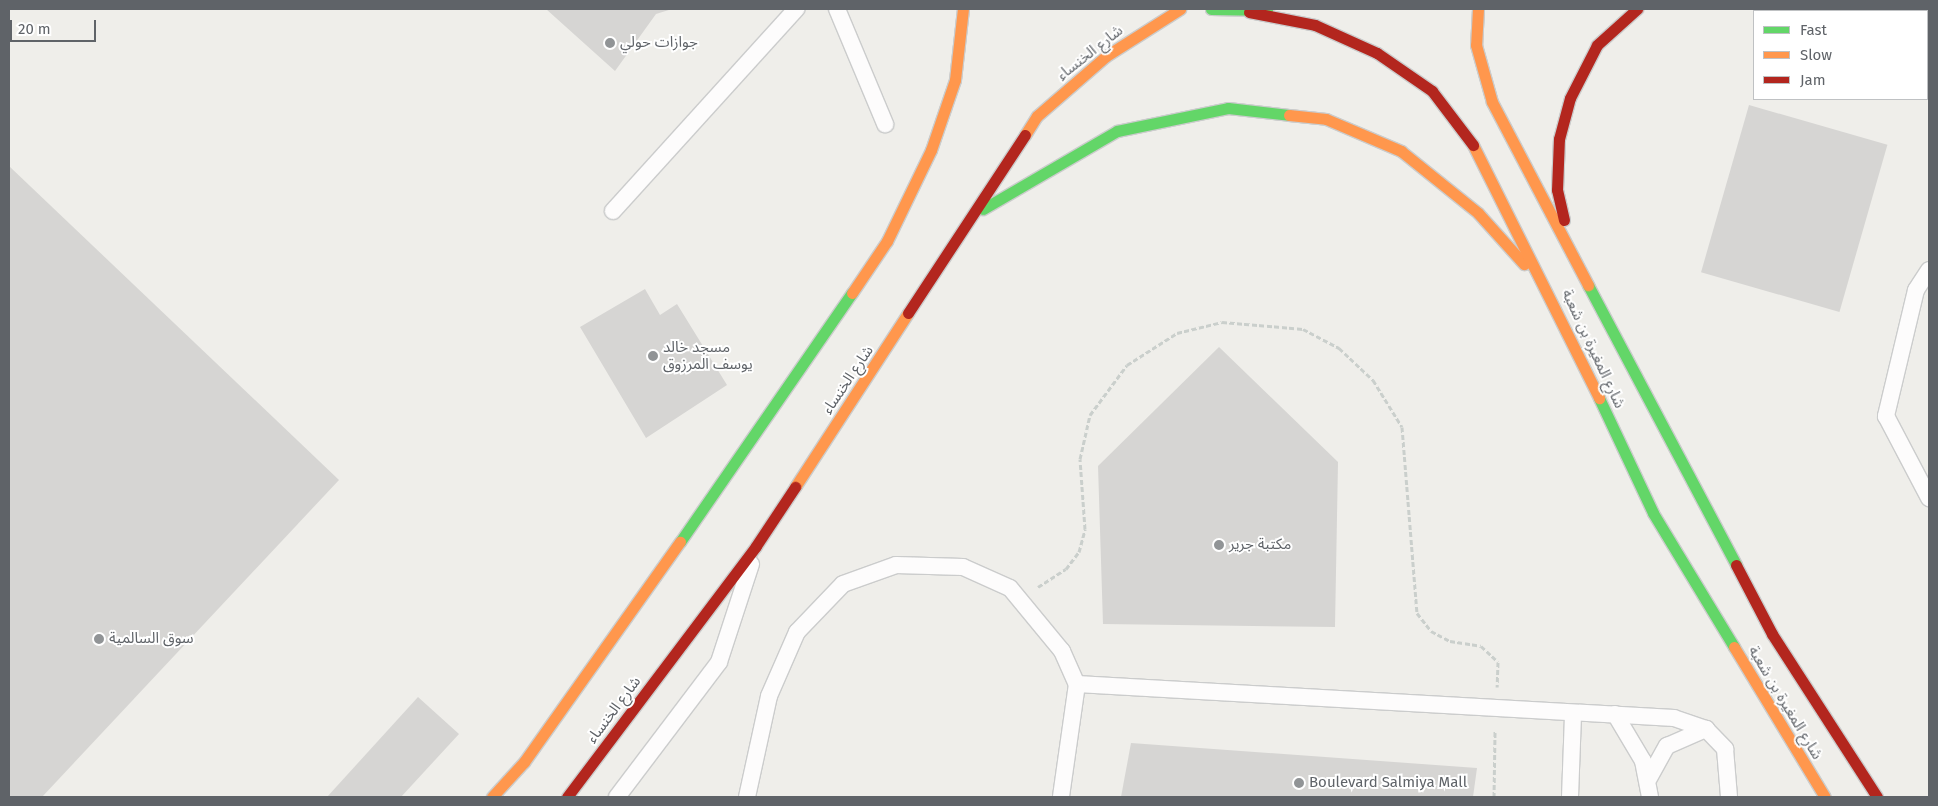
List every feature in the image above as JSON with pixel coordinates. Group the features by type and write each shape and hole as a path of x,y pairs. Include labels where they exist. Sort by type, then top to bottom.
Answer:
{"main road":[{"path":"492,797 524,762 887,241 931,150 955,80 963,9"},
{"name":"شارع الخنساء","path":"567,797 756,546 979,211 1037,116 1106,56 1180,9"},
{"path":"1211,9 1249,12 1275,9"},
{"name":"شارع المغيرة بن شعبة","path":"1478,9 1476,45 1492,102 1772,634 1877,797"},
{"path":"1572,253 1556,190 1561,130 1570,98 1597,45 1637,9"},
{"name":"شارع المغيرة بن شعبة","path":"1249,12 1315,25 1377,53 1432,91 1465,129 1549,291 1653,513 1825,797"},
{"path":"979,211 1117,131 1228,108 1326,119 1401,151 1478,213 1549,291"}],"lane":[{"path":"613,212 796,9"},
{"path":"837,9 885,124"},
{"path":"1929,270 1916,290 1886,416 1929,498"},
{"path":"617,797 719,662 756,546"},
{"path":"748,797 769,696 797,632 843,584 896,565 963,567 1010,588 1062,651 1077,684 1060,797"},
{"path":"1077,684 1573,714 1615,714 1674,718 1706,729 1726,749 1729,797"},
{"path":"1570,797 1573,714"},
{"path":"1615,714 1636,744 1649,778 1650,797"},
{"path":"1649,778 1667,746 1706,729"},
{"path":"478,797 524,762"}],"path":[{"path":"1019,599 1066,569 1079,552 1085,529 1080,459 1090,415 1127,365 1176,333 1222,322 1303,329 1338,348 1373,380 1402,427 1417,613 1431,631 1450,641 1481,646 1498,662 1495,708 1494,797"}],"building":[{"name":"جوازات حولي","path":"546,9 672,9 656,14 615,71"},
{"path":"1749,105 1887,145 1839,312 1701,272"},
{"name":"سوق السالمية","path":"9,166 339,480 42,797 9,797"},
{"name":"مسجد خالد يوسف المرزوق","path":"645,289 660,315 677,304 727,385 646,438 580,327"},
{"name":"مكتبة جرير","path":"1219,347 1338,462 1335,627 1103,624 1098,466"},
{"path":"418,697 459,734 401,797 327,797"},
{"name":"Boulevard Salmiya Mall","path":"1131,743 1477,768 1473,797 1121,797"}],"traffic: fast":[{"path":"1211,9 1267,10"},
{"path":"983,209 1117,131 1228,108 1289,115"},
{"path":"1588,285 1736,565"},
{"path":"680,542 852,293"},
{"path":"1599,398 1653,513 1734,647"}],"traffic: slow":[{"path":"852,293 887,241 931,150 955,80 963,9"},
{"path":"1025,135 1037,116 1106,56 1180,9"},
{"path":"1478,9 1476,45 1492,102 1588,285"},
{"path":"1289,115 1326,119 1401,151 1478,213 1524,264"},
{"path":"1473,145 1599,398"},
{"path":"795,487 908,313"},
{"path":"492,797 524,762 680,542"},
{"path":"1734,647 1825,797"}],"traffic: jam":[{"path":"1564,220 1557,190 1559,139 1570,98 1597,45 1637,9"},
{"path":"1249,12 1315,25 1377,53 1432,91 1473,145"},
{"path":"908,313 1025,135"},
{"path":"567,797 756,546 795,487"},
{"path":"1736,565 1772,634 1877,797"}],"place":[{"name":"جوازات حولي","path":"610,43"},
{"name":"مسجد خالد يوسف المرزوق","path":"653,356"},
{"name":"مكتبة جرير","path":"1219,545"},
{"name":"سوق السالمية","path":"99,639"},
{"name":"Boulevard Salmiya Mall","path":"1299,783"}]}
